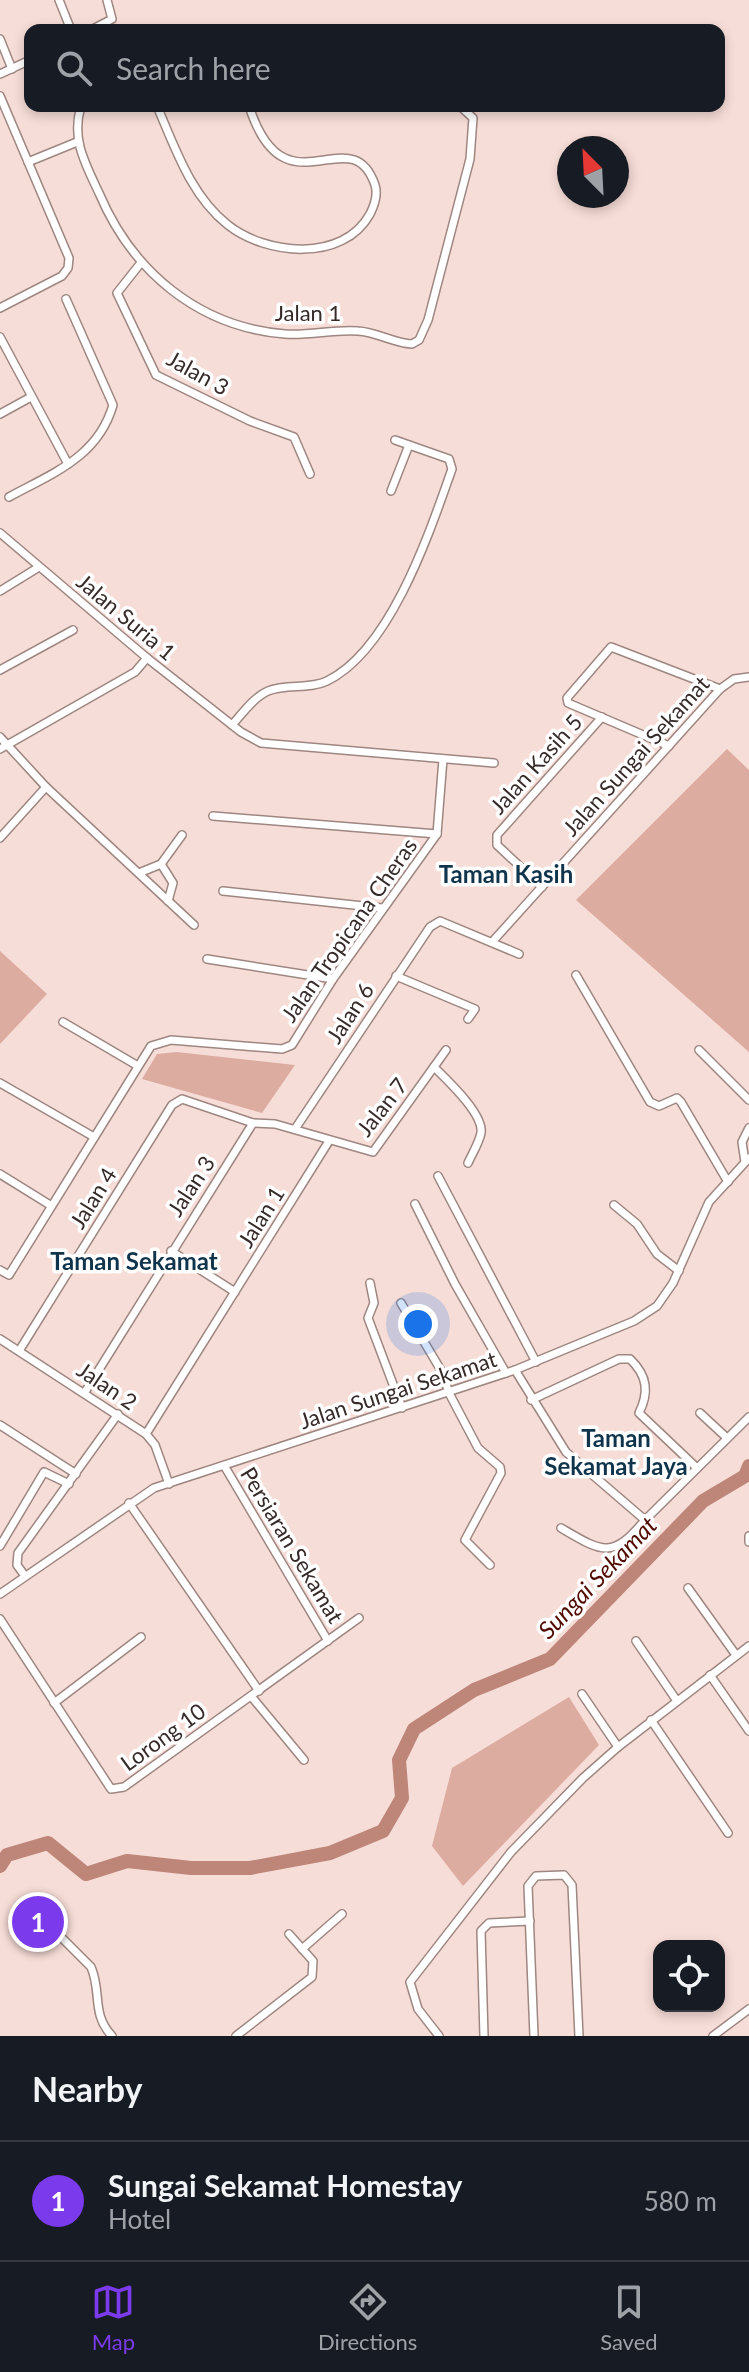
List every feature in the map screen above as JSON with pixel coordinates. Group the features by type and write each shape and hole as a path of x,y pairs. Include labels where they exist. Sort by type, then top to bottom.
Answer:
{"street":[{"path":"59,0 69,24"},
{"path":"102,24 112,19 107,0"},
{"path":"0,39 12,69"},
{"path":"0,74 24,63"},
{"path":"0,96 69,258 68,268 62,276 0,308"},
{"path":"28,162 77,142 80,112"},
{"path":"160,112 192,183 229,226 259,242 305,250 326,246 352,235 366,221 374,206 376,187 367,172 355,160 343,156 308,164 291,163 277,156 258,129 251,112"},
{"name":"Jalan 1","path":"77,142 119,237 140,264 188,301 237,324 284,334 367,332 412,344 419,340 428,320 470,159 473,118 466,112"},
{"name":"Jalan 3","path":"140,264 123,282 117,293 118,301 156,375 250,421 294,437 310,474"},
{"path":"9,497 82,457 109,419 113,405 66,299"},
{"path":"1,341 68,464"},
{"path":"0,414 31,397"},
{"path":"232,725 267,691 307,688 344,671 357,660 417,569 452,469 449,459 395,440"},
{"path":"391,491 409,445"},
{"name":"Jalan Suria 1","path":"0,533 147,658 232,725 261,743 494,763"},
{"path":"0,591 39,567"},
{"path":"0,670 73,630"},
{"path":"669,746 568,703 567,698 611,647 720,689"},
{"path":"3,748 135,672 147,658"},
{"name":"Jalan Sungai Sekamat","path":"493,941 720,689 734,679 749,677"},
{"name":"Jalan Kasih 5","path":"542,887 497,845 497,835 602,717"},
{"path":"0,737 3,748 194,925"},
{"name":"Jalan Tropicana Cheras","path":"0,1270 9,1275 151,1046 171,1040 282,1049 292,1045 333,979 437,834 443,759"},
{"path":"0,838 46,787"},
{"path":"213,816 437,834"},
{"path":"139,873 161,864 182,835"},
{"path":"161,864 173,883 168,901"},
{"path":"223,891 382,908"},
{"name":"Jalan 6","path":"295,1129 430,927 440,921 493,941"},
{"path":"493,941 519,954"},
{"path":"207,959 333,979"},
{"path":"576,975 650,1102 659,1106 677,1098 681,1102 728,1182"},
{"path":"396,976 475,1009 468,1019"},
{"path":"63,1022 138,1066"},
{"name":"Jalan 7","path":"329,1141 373,1152 446,1050"},
{"path":"699,1050 749,1100"},
{"path":"434,1067 456,1088 480,1123 481,1133 468,1163"},
{"path":"0,1083 94,1137"},
{"name":"Jalan 4","path":"19,1351 172,1105 182,1099 253,1123"},
{"path":"253,1123 295,1129 329,1141"},
{"name":"Jalan 3","path":"85,1392 253,1123"},
{"path":"747,1160 742,1142 749,1128"},
{"name":"Jalan 1","path":"146,1434 329,1141"},
{"name":"Jalan Sungai Sekamat","path":"0,1594 129,1503 169,1484 510,1372 634,1321 657,1306 679,1271 709,1202 747,1160"},
{"path":"0,1174 50,1205"},
{"path":"438,1176 536,1362"},
{"path":"415,1204 455,1284 510,1372 566,1452 645,1520"},
{"path":"614,1205 637,1224 657,1254 679,1271"},
{"path":"171,1251 235,1292"},
{"path":"370,1283 374,1303 368,1318 402,1408"},
{"path":"401,1303 442,1372 449,1393 478,1448 500,1467 501,1473 465,1540 490,1565"},
{"name":"Jalan 2","path":"0,1339 146,1434 155,1445 169,1484"},
{"path":"531,1400 626,1358 634,1363 645,1383 647,1400 639,1413 697,1468"},
{"path":"700,1413 727,1438"},
{"path":"25,1576 15,1559 118,1414"},
{"path":"561,1528 594,1548 604,1550 621,1545 749,1417"},
{"path":"0,1425 76,1474"},
{"name":"Persiaran Sekamat","path":"225,1467 328,1641"},
{"path":"0,1546 44,1472 69,1484"},
{"path":"129,1503 259,1691"},
{"path":"688,1588 736,1655"},
{"name":"Lorong 10","path":"0,1619 111,1789 124,1787 359,1618"},
{"path":"54,1703 141,1637"},
{"path":"636,1641 677,1701"},
{"path":"439,2036 418,2009 410,1982 511,1852 618,1747 749,1646"},
{"path":"710,1675 749,1731"},
{"path":"582,1694 618,1747"},
{"path":"251,1696 304,1760"},
{"path":"651,1720 728,1833"},
{"path":"534,2036 531,1879 564,1875 569,1878 579,2036"},
{"path":"34,1910 91,1967 96,1979 98,2017 112,2036"},
{"path":"302,1949 342,1914"},
{"path":"484,2036 481,1931 489,1923 530,1921"},
{"path":"236,2036 312,1977 313,1961 289,1934"},
{"path":"713,2036 749,2009"}],"shaded area":[{"path":"727,749 749,770 749,1052 576,900"},
{"path":"0,951 47,994 0,1044"},
{"path":"177,1052 295,1065 262,1113 142,1079 157,1054"},
{"path":"569,1697 599,1745 463,1886 432,1846 452,1768"}],"waterway":[{"name":"Sungai Sekamat","path":"0,1866 7,1855 48,1843 86,1874 127,1861 191,1868 250,1868 330,1853 383,1831 402,1798 399,1760 414,1729 474,1690 550,1659 703,1501 745,1476 749,1466"}],"place":[{"name":"Sungai Sekamat Homestay","path":"38,1922"}],"district":[{"name":"Taman Kasih","path":"506,875"},
{"name":"Taman Sekamat","path":"134,1262"},
{"name":"Taman Sekamat Jaya","path":"616,1453"}]}
